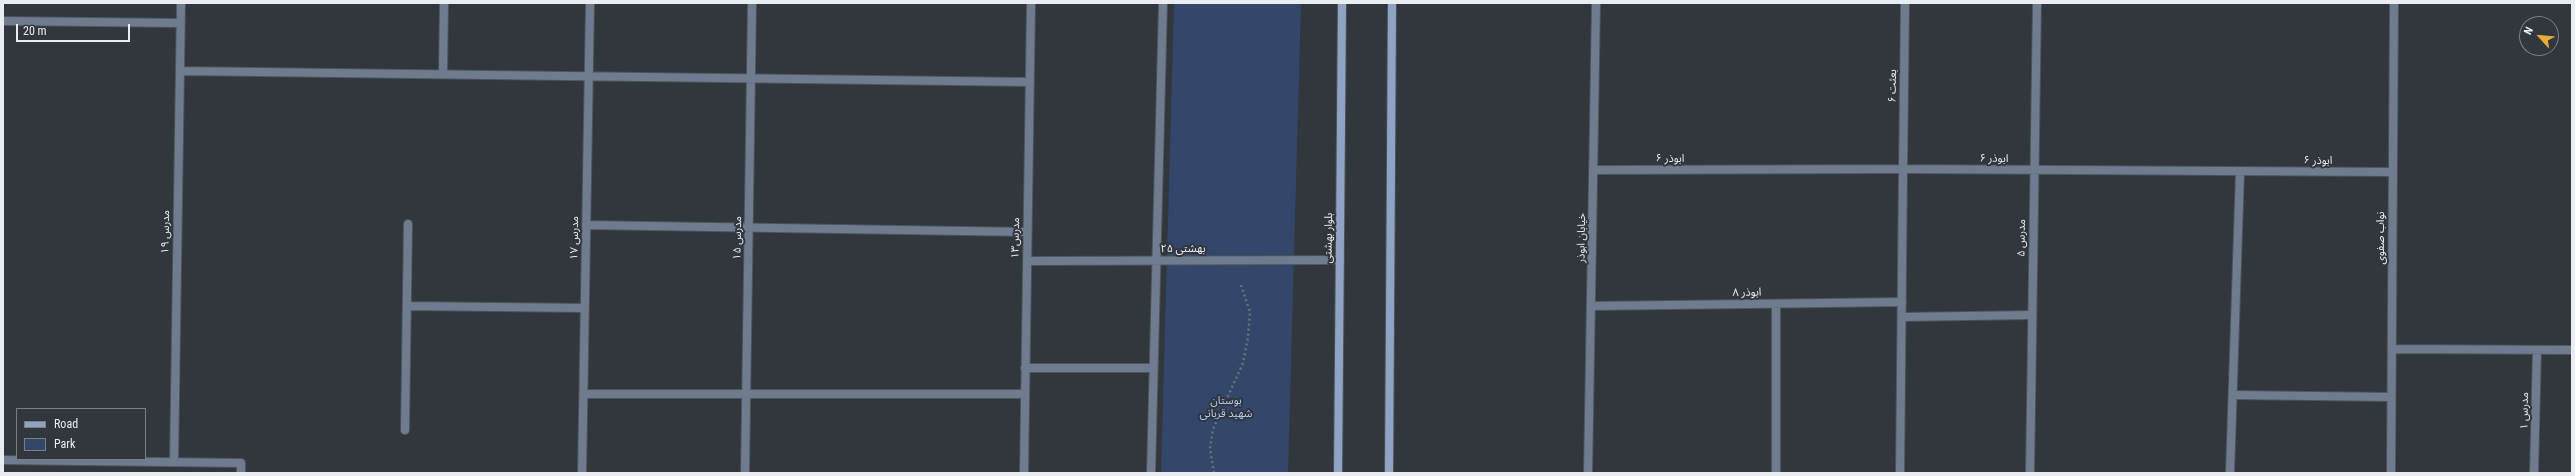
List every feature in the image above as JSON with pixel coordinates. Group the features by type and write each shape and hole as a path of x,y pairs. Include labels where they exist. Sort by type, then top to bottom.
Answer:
{"main road":[{"name":"بلوار بهشتی","path":"1338,473 1342,3"},
{"path":"1389,473 1392,3"}],"street":[{"name":"مدرس ۱۹","path":"174,462 181,3"},
{"path":"443,74 444,3"},
{"name":"مدرس ۱۷","path":"582,473 590,3"},
{"name":"مدرس ۱۵","path":"745,473 752,3"},
{"name":"مدرس۱۳","path":"1024,473 1031,3"},
{"path":"1151,473 1163,3"},
{"name":"خیابان ابوذر","path":"1588,473 1596,3"},
{"name":"بعثت ۶","path":"1900,473 1905,3"},
{"name":"مدرس ۵","path":"2030,473 2037,3"},
{"name":"نواب صفوی","path":"2391,473 2394,3"},
{"path":"3,21 180,24"},
{"path":"180,71 1030,82"},
{"name":"ابوذر ۶","path":"1594,170 1903,169 2393,172"},
{"path":"2230,473 2240,172"},
{"path":"405,430 408,224"},
{"path":"586,225 1028,232"},
{"name":"بهشتی ۲۵","path":"1027,261 1340,260"},
{"name":"ابوذر ۸","path":"1592,306 1902,302"},
{"path":"1776,304 1776,473"},
{"path":"407,306 585,308"},
{"path":"1902,317 2032,315"},
{"path":"2392,349 2572,350"},
{"name":"مدرس ۱","path":"2534,473 2537,350"},
{"path":"1025,368 1153,368"},
{"path":"584,394 1025,394"},
{"path":"2233,395 2391,397"},
{"path":"3,460 241,463 241,473"}],"path":[{"path":"1214,473 1210,448 1213,429 1243,363 1250,312 1233,260"}],"green space":[{"name":"بوستان شهید قربانی","path":"1174,3 1301,3 1288,473 1161,473"}]}
